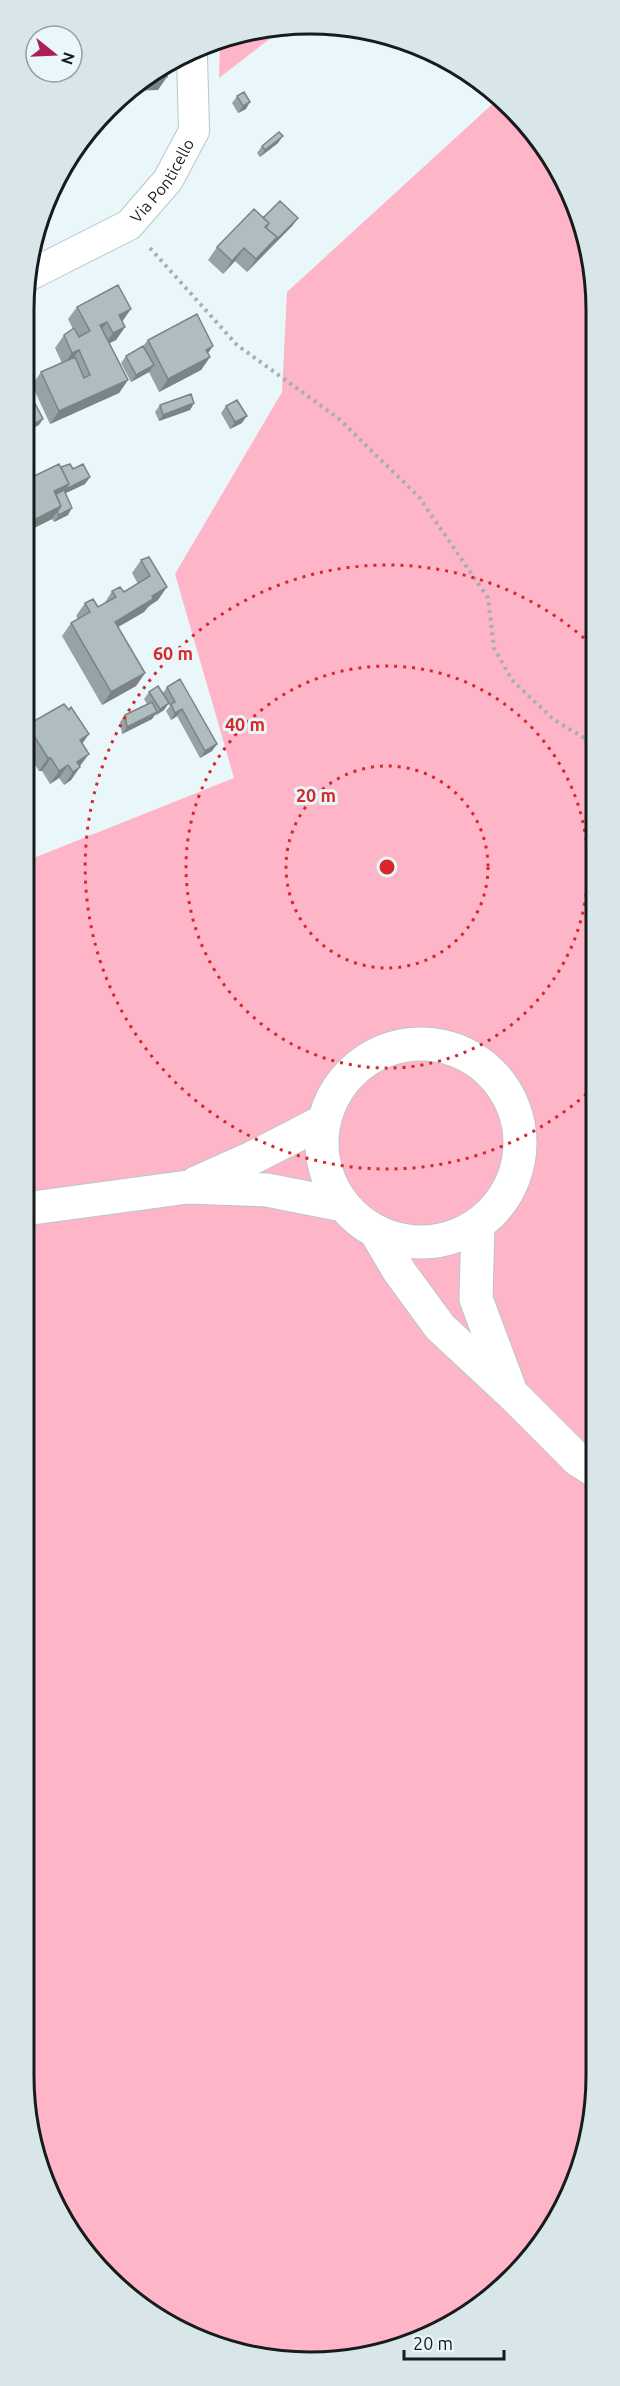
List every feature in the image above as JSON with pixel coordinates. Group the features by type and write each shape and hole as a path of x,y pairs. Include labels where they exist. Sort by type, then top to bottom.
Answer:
{"street":[{"name":"Via Ponticello","path":"37,272 129,225 168,180 194,131 192,61"},
{"path":"417,1043 439,1044 459,1050 479,1061 495,1076 505,1090 514,1106 520,1141 514,1176 499,1205 477,1224 459,1234 428,1242 396,1239 376,1232 358,1220 343,1206 333,1191 322,1157 324,1121 330,1100 357,1066 375,1054 395,1046 417,1043"},
{"path":"188,1187 254,1157 324,1121"},
{"path":"34,1208 188,1187 267,1190 343,1206"},
{"path":"477,1224 476,1299 512,1394"},
{"path":"376,1232 399,1271 440,1327 578,1460 586,1465"}],"path":[{"path":"129,225 237,345 338,418 419,497 488,598 494,648 512,680 553,719 586,739"}],"shaded area":[{"path":"272,37 219,78 220,49"},
{"path":"493,104 529,142 549,172 565,205 580,256 586,310 586,2076 583,2112 571,2165 549,2214 529,2244 492,2283 448,2315 415,2331 364,2346 310,2352 256,2346 205,2331 172,2315 142,2295 115,2271 91,2244 71,2214 55,2181 40,2130 34,2076 34,858 234,778 175,574 282,392 287,292"}],"building":[{"path":"244,92 250,102 243,106 237,96"},
{"path":"279,132 283,136 265,150 262,146"},
{"path":"280,201 298,218 273,243 277,237 266,228 269,223 263,218"},
{"path":"254,209 269,223 265,227 277,237 256,259 244,248 232,261 217,247"},
{"path":"118,285 131,309 119,315 125,327 113,333 107,322 100,325 128,380 59,411 41,372 75,357 84,378 90,375 79,350 72,353 64,335 74,328 79,337 90,331 77,307"},
{"path":"197,314 213,346 206,350 210,357 168,379 148,340"},
{"path":"143,346 154,365 136,375 126,356"},
{"path":"191,394 194,403 163,415 160,405"},
{"path":"237,400 247,416 235,422 226,406"},
{"path":"34,402 43,419 34,424"},
{"path":"59,464 69,484 54,491 61,506 34,520 34,476"},
{"path":"70,464 73,469 83,464 90,477 64,490 69,484 61,467"},
{"path":"64,490 72,508 59,515 57,512 61,506 56,494"},
{"path":"149,557 167,587 152,596 153,599 115,622 145,673 111,692 71,623 90,612 85,603 93,599 98,607 116,597 112,591 120,587 124,592 150,576 141,560"},
{"path":"180,679 217,744 205,751 182,709 175,713 171,704 175,702 167,687"},
{"path":"158,686 169,703 160,709 149,692"},
{"path":"152,702 157,712 127,727 125,715"},
{"path":"64,704 69,710 71,707 89,734 80,740 89,754 77,762 80,767 73,772 68,765 59,771 34,736 34,721"}]}
